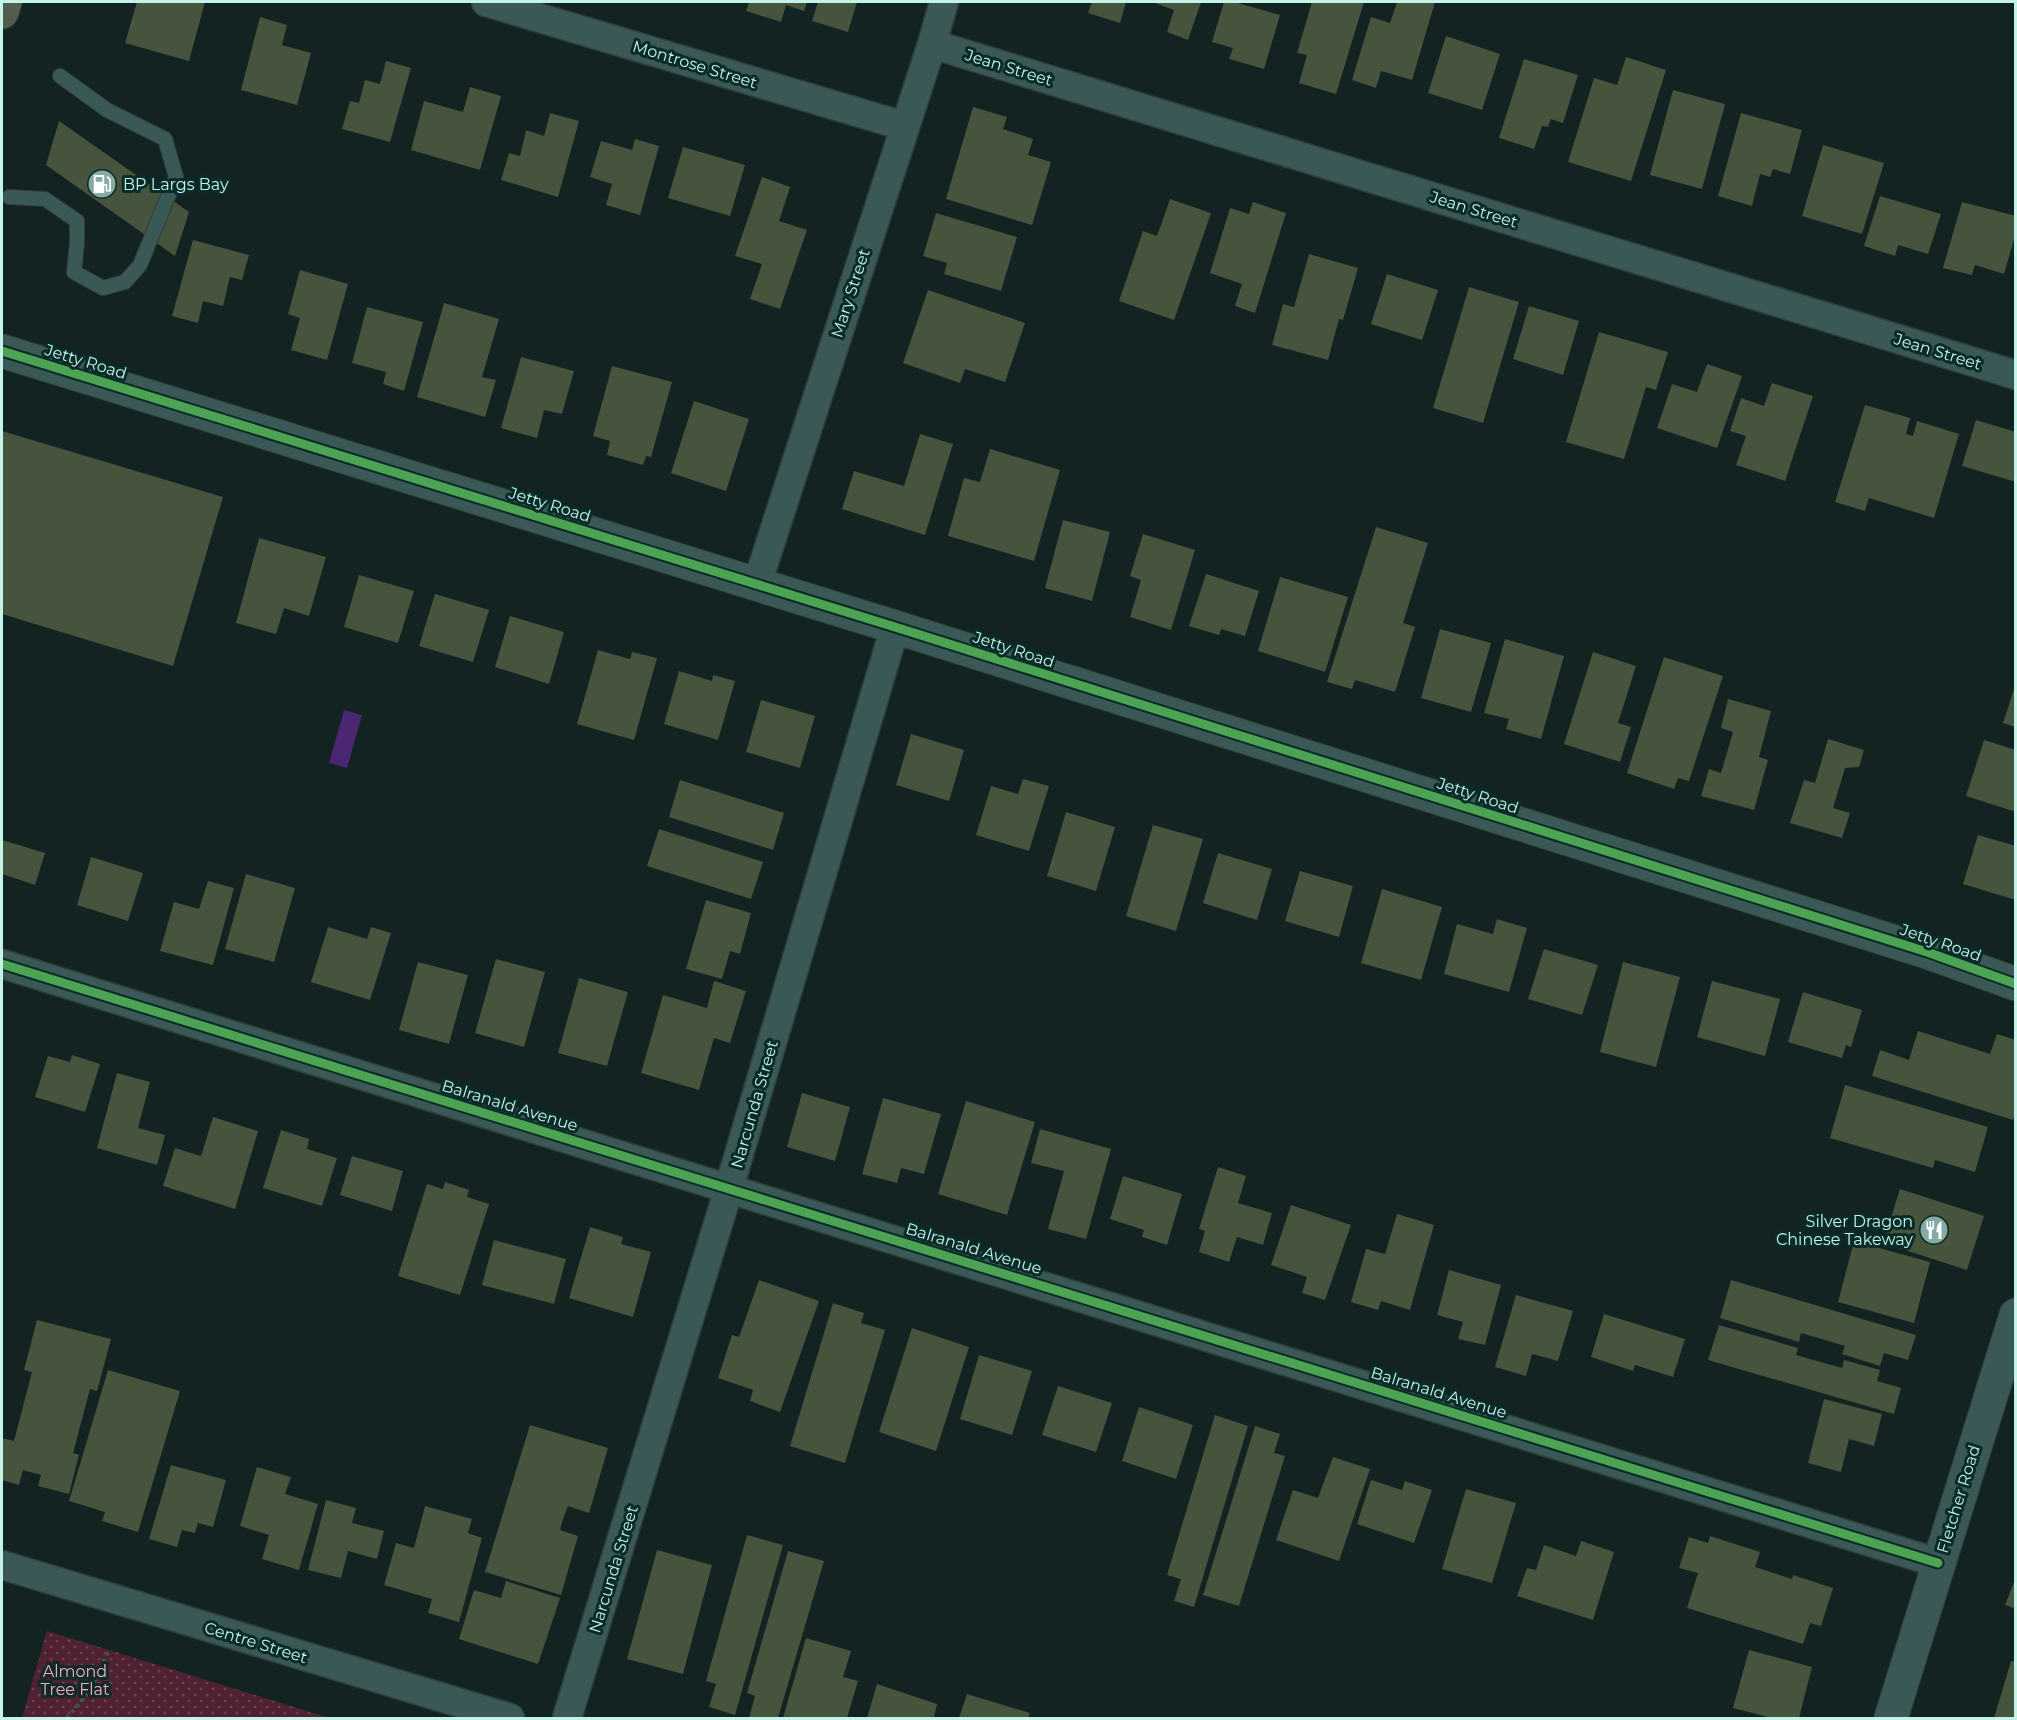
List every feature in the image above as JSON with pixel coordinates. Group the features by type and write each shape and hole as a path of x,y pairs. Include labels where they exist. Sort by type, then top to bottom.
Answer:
{"highway":[{"path":"2,12 5,2"}],"street":[{"name":"Montrose Street","path":"486,2 904,126"},
{"name":"Mary Street","path":"757,584 944,2"},
{"name":"Jean Street","path":"932,44 2016,375"},
{"name":"Jetty Road","path":"2,351 895,627 1927,952 2016,984"},
{"name":"Narcunda Street","path":"567,1719 729,1188 895,627"},
{"name":"Jetty Road","path":"1927,952 2016,960"},
{"name":"Balranald Avenue","path":"2,964 1938,1563"},
{"name":"Fletcher Road","path":"1891,1719 2016,1315"},
{"name":"Centre Street","path":"2,1565 510,1719"}],"lane":[{"path":"9,197 45,199 77,221 78,243 74,272 103,288 125,282 140,265 176,177 165,140 106,110 60,76"}],"path":[{"path":"67,1719 90,1691 109,1650"}],"green space":[{"name":"Almond Tree Flat","path":"47,1631 330,1718 22,1718"}],"shaded area":[{"path":"344,710 362,715 347,768 329,763"}],"building":[{"path":"137,2 205,2 189,61 125,43"},
{"path":"749,2 807,2 804,11 786,5 781,22 746,11"},
{"path":"818,2 857,2 848,32 812,21"},
{"path":"1092,2 1126,2 1120,23 1088,13"},
{"path":"1152,2 1201,2 1188,40 1167,32 1174,10"},
{"path":"1224,2 1234,2 1280,15 1264,69 1229,59 1233,48 1212,42"},
{"path":"1312,2 1364,2 1336,94 1299,83 1307,55 1297,53"},
{"path":"1397,2 1435,2 1412,80 1381,71 1376,88 1352,80 1371,17 1390,23"},
{"path":"260,17 287,25 282,45 311,53 297,105 241,90"},
{"path":"1446,36 1500,54 1482,110 1428,93"},
{"path":"1626,57 1666,70 1631,181 1568,162 1594,78 1617,85"},
{"path":"1524,59 1578,75 1563,123 1551,119 1548,127 1542,126 1534,149 1499,138"},
{"path":"386,61 411,68 390,142 342,129 350,101 359,103 365,80 380,84"},
{"path":"470,87 501,96 480,170 411,150 424,101 463,112"},
{"path":"1673,90 1725,104 1702,189 1650,175"},
{"path":"973,107 1007,117 1003,129 1033,139 1028,155 1051,162 1032,225 946,199"},
{"path":"550,113 579,121 558,197 501,180 509,153 520,156 526,130 544,136"},
{"path":"1741,113 1802,130 1790,174 1773,169 1770,177 1760,174 1752,206 1718,196"},
{"path":"59,121 189,212 175,256 46,165"},
{"path":"635,139 659,146 640,215 606,205 612,184 590,177 601,141 632,150"},
{"path":"1823,145 1884,163 1862,234 1802,216"},
{"path":"683,147 745,165 730,216 668,198"},
{"path":"762,177 790,187 779,221 807,230 780,309 750,299 762,264 735,256"},
{"path":"1880,196 1941,214 1928,254 1898,245 1895,256 1864,246"},
{"path":"1170,199 1211,213 1174,320 1119,301 1143,231 1157,236"},
{"path":"1253,202 1286,213 1255,313 1235,306 1242,284 1210,273 1230,208 1249,214"},
{"path":"1962,202 2016,216 2016,232 2004,274 1975,265 1972,275 1943,268"},
{"path":"936,213 1017,237 1001,291 944,274 947,263 923,256"},
{"path":"193,240 249,255 242,280 230,277 223,306 203,301 198,323 172,316"},
{"path":"1309,254 1358,268 1343,320 1339,319 1328,360 1272,345 1283,304 1294,307"},
{"path":"300,270 348,284 327,360 291,350 300,318 288,314"},
{"path":"1387,274 1438,290 1422,340 1371,324"},
{"path":"1469,287 1519,302 1483,423 1433,408"},
{"path":"928,290 1025,323 1005,382 965,369 960,383 903,363"},
{"path":"444,303 499,319 482,377 496,380 485,417 417,397"},
{"path":"1529,306 1579,321 1563,375 1513,359"},
{"path":"367,307 423,322 404,391 383,384 386,372 352,363"},
{"path":"1599,332 1668,352 1656,390 1646,387 1624,459 1566,442"},
{"path":"521,357 574,371 562,414 544,410 537,438 501,428"},
{"path":"1707,364 1742,376 1717,448 1657,428 1672,384 1697,392"},
{"path":"612,366 672,382 651,457 646,456 643,465 607,455 610,441 593,436"},
{"path":"1772,383 1813,396 1785,481 1736,465 1746,436 1730,431 1741,398 1764,406"},
{"path":"694,401 749,419 726,491 671,473"},
{"path":"1865,405 1910,418 1906,434 1913,436 1917,421 1959,434 1934,518 1869,498 1865,511 1835,502"},
{"path":"1976,420 2016,432 2016,482 1962,466"},
{"path":"2,431 223,497 173,666 2,614"},
{"path":"920,434 953,444 925,535 842,509 854,471 904,486"},
{"path":"990,449 1060,470 1034,561 948,536 964,478 980,482"},
{"path":"1063,520 1110,532 1092,601 1045,588"},
{"path":"1376,527 1428,543 1403,623 1415,627 1395,692 1355,680 1352,689 1327,682"},
{"path":"1143,534 1195,550 1171,630 1130,617 1141,580 1130,576"},
{"path":"259,538 326,557 309,616 284,608 276,634 236,623"},
{"path":"1206,574 1259,591 1245,636 1221,629 1219,635 1189,626"},
{"path":"359,575 414,591 398,643 344,627"},
{"path":"1280,577 1348,597 1325,672 1258,651"},
{"path":"435,594 489,610 473,662 419,646"},
{"path":"510,616 564,632 549,684 495,667"},
{"path":"1440,629 1491,643 1471,712 1421,698"},
{"path":"1505,639 1564,656 1541,739 1506,729 1509,719 1484,713"},
{"path":"598,650 630,659 632,652 657,658 634,740 577,724"},
{"path":"1593,652 1636,666 1618,723 1631,727 1620,762 1564,744"},
{"path":"1664,657 1723,676 1689,781 1678,778 1674,789 1627,773"},
{"path":"679,671 712,681 713,675 735,681 718,740 664,724"},
{"path":"2016,686 2016,727 2003,723"},
{"path":"1728,699 1771,711 1759,757 1768,760 1754,810 1701,796 1709,769 1721,773 1733,732 1721,728"},
{"path":"761,700 815,716 800,768 746,752"},
{"path":"911,734 964,750 949,801 896,785"},
{"path":"1828,739 1864,750 1859,767 1845,768 1833,808 1850,813 1842,838 1790,823 1804,780 1815,783"},
{"path":"1984,740 2016,750 2016,812 1966,796"},
{"path":"1023,779 1049,786 1029,851 976,835 991,786 1018,794"},
{"path":"680,780 784,813 773,850 669,817"},
{"path":"1066,812 1115,827 1096,891 1047,876"},
{"path":"1153,825 1203,839 1176,931 1126,916"},
{"path":"659,829 763,862 751,899 647,866"},
{"path":"1978,835 2016,846 2016,900 1963,884"},
{"path":"2,840 45,853 35,885 2,874"},
{"path":"1218,853 1272,869 1257,920 1203,903"},
{"path":"91,857 143,873 128,921 77,905"},
{"path":"1300,871 1353,886 1339,937 1285,921"},
{"path":"246,874 295,888 274,962 225,949"},
{"path":"208,881 234,888 213,965 160,951 174,902 199,909"},
{"path":"1382,889 1442,907 1421,980 1361,963"},
{"path":"706,900 751,913 740,954 730,951 722,979 686,969"},
{"path":"1497,919 1527,928 1509,992 1444,974 1457,924 1493,934"},
{"path":"328,927 367,939 371,927 391,933 370,1000 311,982"},
{"path":"1544,949 1598,965 1582,1015 1528,999"},
{"path":"496,959 545,972 524,1047 475,1033"},
{"path":"418,962 468,975 449,1044 399,1030"},
{"path":"1623,962 1680,977 1656,1067 1600,1052"},
{"path":"579,978 628,992 607,1066 558,1053"},
{"path":"714,981 746,991 730,1043 714,1038 699,1090 641,1073 663,995 707,1008"},
{"path":"1712,981 1780,999 1765,1056 1697,1037"},
{"path":"1803,992 1862,1010 1851,1047 1846,1045 1842,1058 1788,1042"},
{"path":"1918,1031 1990,1054 1997,1034 2016,1040 2016,1112 2013,1120 1872,1076 1880,1050 1909,1060"},
{"path":"72,1055 100,1064 85,1112 35,1097 48,1056 70,1062"},
{"path":"117,1073 150,1082 138,1128 165,1135 157,1165 97,1148"},
{"path":"1845,1085 1988,1127 1975,1172 1935,1160 1933,1168 1830,1138"},
{"path":"802,1093 850,1107 835,1161 787,1147"},
{"path":"883,1098 941,1114 924,1174 901,1168 897,1183 862,1174"},
{"path":"966,1101 1035,1122 1007,1215 938,1194"},
{"path":"213,1117 258,1131 235,1209 163,1186 175,1148 201,1156"},
{"path":"1040,1129 1111,1149 1086,1239 1048,1229 1064,1171 1031,1163"},
{"path":"281,1130 309,1139 307,1149 337,1158 322,1206 263,1188"},
{"path":"352,1156 403,1171 392,1211 340,1195"},
{"path":"1218,1167 1246,1176 1238,1203 1272,1213 1263,1245 1237,1237 1229,1262 1199,1252 1205,1231 1199,1229"},
{"path":"1123,1176 1182,1194 1167,1245 1142,1237 1144,1230 1110,1219"},
{"path":"445,1182 469,1190 467,1197 489,1204 460,1295 398,1276 427,1184 443,1189"},
{"name":"Silver Dragon Chinese Takeway","path":"1900,1189 1984,1216 1967,1270 1883,1243"},
{"path":"1291,1205 1351,1225 1325,1300 1302,1293 1307,1277 1271,1265"},
{"path":"1397,1214 1434,1225 1410,1310 1381,1301 1378,1310 1351,1302 1366,1249 1385,1254"},
{"path":"590,1227 623,1237 621,1244 651,1252 633,1317 569,1298"},
{"path":"494,1240 566,1259 554,1304 482,1285"},
{"path":"1854,1241 1930,1262 1914,1323 1838,1302"},
{"path":"1449,1270 1501,1285 1485,1345 1458,1339 1463,1322 1437,1315"},
{"path":"759,1280 819,1301 780,1412 750,1401 753,1390 718,1378 732,1335 739,1337"},
{"path":"1731,1280 1916,1335 1908,1360 1884,1353 1880,1366 1842,1354 1845,1346 1801,1333 1799,1342 1720,1318"},
{"path":"1516,1295 1573,1311 1558,1361 1532,1354 1526,1376 1495,1367"},
{"path":"833,1303 864,1313 861,1323 885,1330 845,1463 790,1446"},
{"path":"1604,1314 1685,1339 1673,1377 1635,1365 1633,1371 1591,1357"},
{"path":"37,1320 111,1339 97,1391 90,1389 73,1453 79,1455 69,1494 38,1486 41,1475 23,1470 19,1485 2,1480 2,1438 14,1441 32,1372 24,1370"},
{"path":"1719,1325 1798,1348 1796,1355 1842,1368 1844,1360 1880,1370 1877,1381 1901,1388 1894,1414 1708,1360"},
{"path":"912,1328 969,1347 936,1451 879,1432"},
{"path":"979,1355 1032,1371 1012,1435 960,1419"},
{"path":"108,1370 180,1391 138,1532 102,1521 105,1512 69,1501"},
{"path":"1058,1386 1112,1403 1096,1452 1042,1435"},
{"path":"1824,1399 1882,1414 1874,1446 1849,1439 1841,1472 1808,1463"},
{"path":"1139,1407 1193,1425 1176,1479 1122,1461"},
{"path":"1215,1415 1248,1426 1194,1607 1174,1601 1181,1579 1167,1575"},
{"path":"530,1425 608,1448 589,1513 568,1506 563,1519 560,1530 578,1536 561,1595 485,1572"},
{"path":"1255,1426 1280,1434 1274,1453 1285,1456 1239,1606 1203,1595"},
{"path":"1333,1457 1370,1469 1339,1561 1276,1540 1293,1490 1318,1498"},
{"path":"171,1465 226,1480 213,1527 198,1523 195,1533 182,1530 177,1547 149,1539"},
{"path":"257,1467 291,1477 285,1494 318,1504 299,1570 262,1559 269,1535 240,1526"},
{"path":"1371,1480 1402,1490 1405,1481 1432,1490 1414,1543 1357,1524"},
{"path":"1466,1489 1516,1503 1492,1583 1442,1569"},
{"path":"326,1500 356,1508 352,1523 384,1531 377,1559 348,1551 341,1578 308,1570"},
{"path":"425,1506 472,1519 468,1533 482,1538 459,1622 428,1613 432,1599 384,1585 396,1543 414,1548"},
{"path":"747,1535 783,1545 735,1715 709,1707 716,1684 706,1681"},
{"path":"1710,1536 1760,1552 1755,1567 1792,1579 1793,1575 1833,1588 1821,1626 1810,1623 1803,1644 1687,1608 1698,1573 1679,1568 1689,1537 1708,1543"},
{"path":"1581,1541 1614,1552 1593,1620 1517,1596 1527,1568 1536,1570 1544,1545 1576,1556"},
{"path":"657,1550 712,1565 683,1674 627,1659"},
{"path":"788,1551 824,1561 778,1718 749,1718 755,1696 747,1693"},
{"path":"2016,1577 2016,1609 2005,1605"},
{"path":"506,1581 560,1598 538,1664 459,1639 474,1590 501,1598"},
{"path":"806,1638 851,1651 843,1677 858,1681 847,1718 783,1718"},
{"path":"1749,1650 1812,1667 1799,1718 1772,1718 1733,1708"},
{"path":"2011,1661 2016,1662 2016,1718 1994,1718"},
{"path":"877,1684 937,1704 934,1718 867,1718"},
{"path":"967,1694 1030,1713 1028,1718 959,1718"}],"cycle path":[{"path":"2,351 895,627 1927,952 2016,984"},
{"path":"2,964 1938,1563"}],"place":[{"name":"BP Largs Bay","path":"102,184"},
{"name":"Silver Dragon Chinese Takeway","path":"1934,1230"}]}
